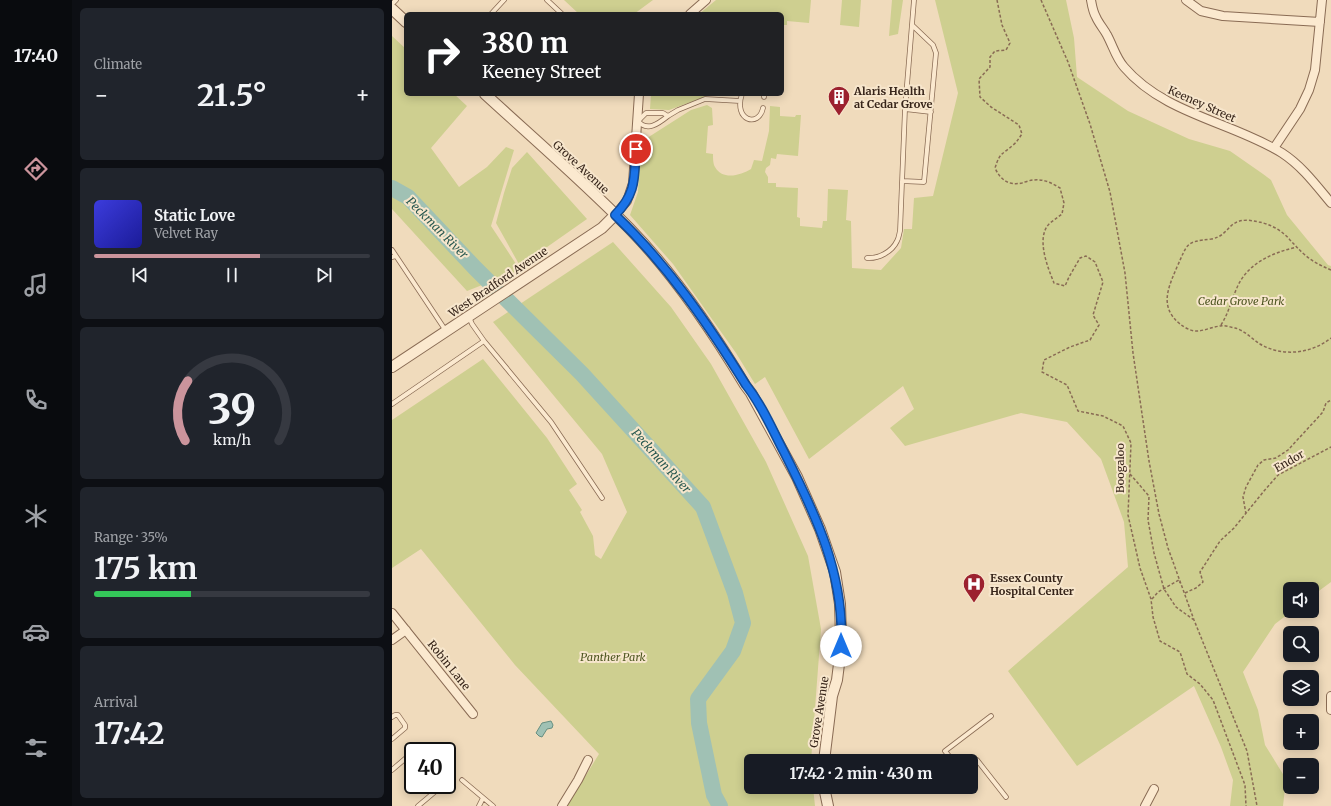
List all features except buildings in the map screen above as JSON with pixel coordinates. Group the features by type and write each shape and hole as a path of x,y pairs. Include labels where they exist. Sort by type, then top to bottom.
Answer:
{"street":[{"path":"692,12 706,0"},
{"name":"Keeney Street","path":"1091,0 1095,17 1107,35 1118,60 1124,68 1149,90 1168,102 1274,148 1296,163 1331,203"},
{"path":"1186,0 1201,11 1223,16 1320,22"},
{"path":"1274,148 1300,109 1309,90 1315,70 1322,0"},
{"path":"392,9 404,20"},
{"name":"Grove Avenue","path":"487,96 629,228 650,252 684,294 716,338 752,393 797,477 820,529 835,572 840,604 841,636 839,662 832,696 825,754"},
{"path":"615,215 627,201 632,189 639,96"},
{"name":"West Bradford Avenue","path":"392,367 602,228 615,215"},
{"name":"Robin Lane","path":"392,613 474,714"},
{"path":"392,640 406,630"},
{"path":"1331,696 1331,710"},
{"path":"562,806 588,760"},
{"path":"1145,806 1154,789"},
{"path":"825,794 828,806"}],"lane":[{"path":"392,4 396,0"},
{"path":"493,12 504,0"},
{"path":"547,0 560,12"},
{"path":"867,258 875,259 891,249 898,240 900,231 905,109 914,0"},
{"path":"902,181 924,182 936,53 932,45 912,25"},
{"path":"741,96 740,109 744,116 749,119 759,117 763,108"},
{"path":"668,116 663,113 646,113 638,120 642,125 649,127 660,123 678,110 705,99 740,101"},
{"path":"905,109 930,112"},
{"path":"392,250 394,256 446,331"},
{"path":"469,316 472,324 484,341 551,422 602,498"},
{"path":"392,404 484,341"},
{"path":"392,717 398,715 406,725 405,728 392,739"},
{"path":"947,754 945,751 991,716"},
{"path":"392,770 404,760"},
{"path":"978,761 1006,797"},
{"path":"462,780 494,806"},
{"path":"418,806 432,794"},
{"path":"479,806 483,798"}],"path":[{"name":"Boogaloo","path":"997,0 1002,25 1010,43 1006,50 995,51 990,57 990,67 979,78 980,97 990,107 1019,125 1022,134 1014,144 1002,152 995,168 1000,178 1010,183 1019,184 1034,180 1049,181 1060,188 1064,203 1062,214 1049,224 1044,236 1043,252 1054,283 1065,286 1080,258 1086,256 1095,262 1103,282 1093,315 1099,325 1090,340 1070,347 1044,360 1042,372 1067,385 1078,411 1103,416 1123,426 1131,443 1128,515 1140,568 1151,599 1153,617 1160,641 1180,652 1187,674 1200,684 1213,700 1245,785 1246,806"},
{"path":"1041,0 1068,62 1090,124 1110,192 1125,273 1133,353 1151,469 1159,514 1168,548 1194,620 1247,751 1257,806"},
{"path":"1331,270 1312,260 1289,238 1272,226 1260,222 1239,220 1217,237 1194,241 1188,245 1172,278 1167,294 1168,306 1173,318 1184,327 1195,331 1206,330 1220,325 1236,328 1259,344 1280,351 1295,352 1322,344 1331,338"},
{"path":"1220,325 1228,311 1238,284 1248,272 1270,255 1297,247"},
{"path":"1246,514 1243,498 1246,487 1258,465 1264,460 1276,458 1288,450 1313,424 1323,412 1326,403 1331,400"},
{"name":"Endor","path":"1185,594 1203,582 1200,572 1220,540 1234,528 1278,475 1331,447"},
{"path":"1130,474 1149,496 1148,520 1154,553 1164,589 1176,607 1194,620"},
{"path":"1151,599 1158,592 1179,580 1185,594"}],"green space":[{"path":"564,0 653,0 637,12 577,12"},
{"path":"716,0 811,0 809,23 787,21 787,25 784,25 784,12 701,12"},
{"path":"842,0 861,0 859,27 840,25"},
{"path":"892,0 903,0 898,34 889,36"},
{"name":"Cedar Grove Park","path":"935,0 1066,0 1074,38 1077,77 1128,111 1189,139 1230,151 1263,174 1271,180 1287,215 1328,265 1331,266 1331,582 1319,591 1319,582 1283,582 1283,618 1275,624 1243,672 1258,710 1265,745 1283,774 1283,794 1284,794 1283,806 1230,806 1233,780 1221,747 1194,686 1077,766 1008,671 1128,567 1124,522 1101,459 1067,422 1021,413 905,446 890,428 914,409 903,386 809,459 765,377 755,384 736,353 673,264 630,215 638,192 640,157 644,140 691,110 707,105 712,108 713,125 708,126 706,153 713,154 713,161 718,171 727,175 737,175 751,169 754,160 762,161 769,131 770,106 780,107 780,116 795,117 796,115 801,115 798,156 777,154 776,159 771,158 770,165 766,168 765,172 768,177 768,183 776,183 776,187 798,188 797,217 800,218 800,226 822,228 823,221 827,221 828,189 848,190 846,220 851,221 852,268 881,270 901,248 904,229 912,229 914,198 933,196 958,93"},
{"path":"392,36 404,47 404,96 456,96 467,106 431,148 459,187 487,167 506,147 514,150 491,226 520,270 467,291 392,209"},
{"path":"651,96 708,96 669,110 650,109"},
{"path":"527,152 587,219 520,266 496,223 512,168"},
{"name":"Panther Park","path":"613,242 671,307 711,364 766,462 808,556 821,629 812,754 744,754 744,794 814,794 815,806 567,806 599,754 515,665 421,549 392,568 392,420 483,359 547,438 577,484 569,490 582,510 580,512 593,536 595,555 601,559 627,512 602,454 493,322"}],"shaded area":[{"path":"551,721 553,725 552,728 547,729 542,737 536,733 542,723"}],"waterway":[{"name":"Peckman River","path":"392,188 408,197 475,268 582,374 703,507 735,593 743,623 733,651 698,699 699,723 714,795 720,806"}],"place":[{"name":"Alaris Health at Cedar Grove","path":"839,116"},
{"name":"Essex County Hospital Center","path":"974,604"}],"route":[{"path":"636,149 634,183 627,201 615,215 629,228 670,275 703,319 752,393 774,433 797,477 830,556 835,572 840,604 841,646"}]}
